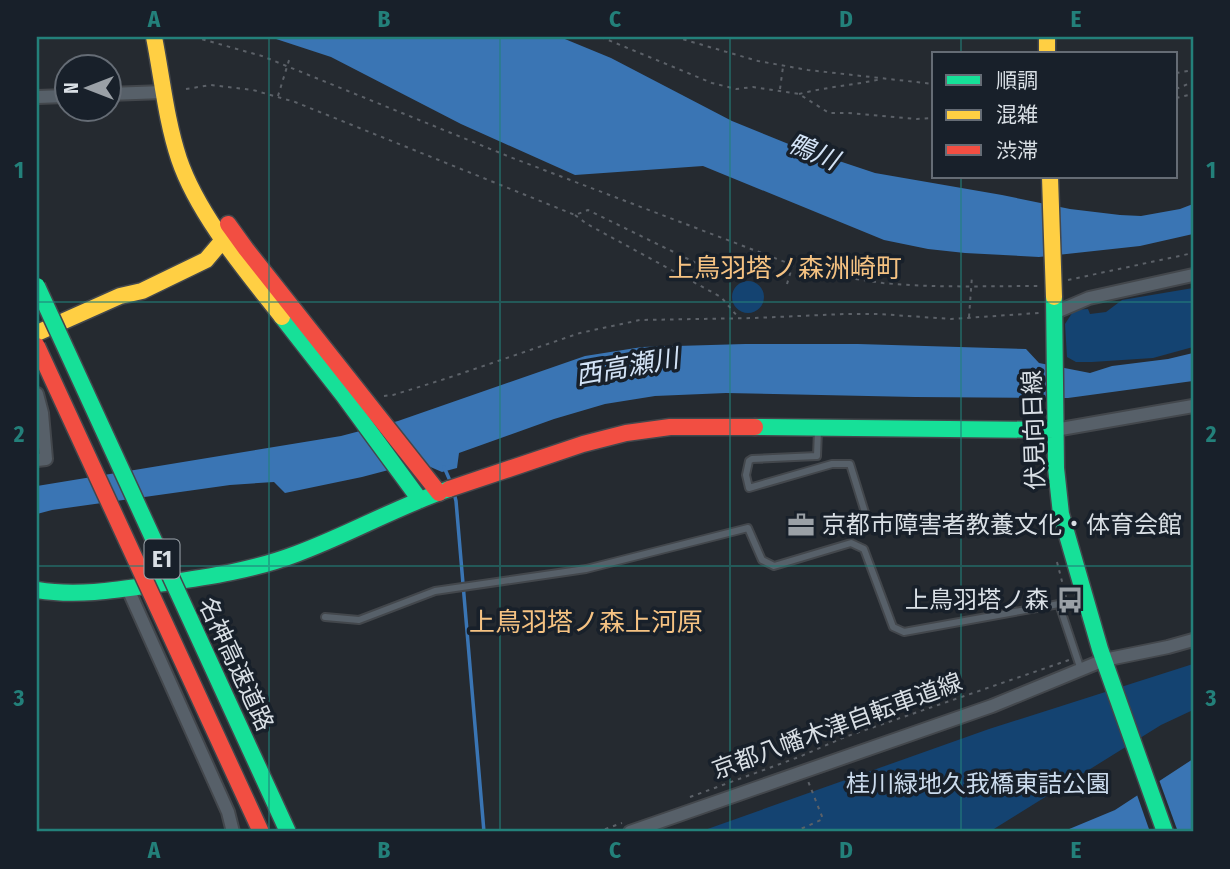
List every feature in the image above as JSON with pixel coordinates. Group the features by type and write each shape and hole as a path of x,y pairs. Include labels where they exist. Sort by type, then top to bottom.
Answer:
{"main road":[{"path":"154,37 193,161 229,237"},
{"path":"168,37 164,92 180,162 196,198 439,493"},
{"name":"伏見向日線","path":"1051,178 1056,468 1061,514 1106,663 1165,832"},
{"path":"37,333 120,296 136,282 229,237"},
{"name":"名神高速道路","path":"37,286 288,832"},
{"name":"名神高速道路","path":"37,346 261,832"},
{"path":"354,392 420,500"},
{"path":"37,590 79,592 128,589 250,569 296,555 439,493 559,451 633,431 679,426 818,428 1055,424"}],"street":[{"path":"122,94 164,92"},
{"path":"1054,311 1089,298 1193,275"},
{"path":"37,394 42,413 46,459 37,460"},
{"path":"1055,424 1193,406"},
{"path":"128,589 228,812 233,832"},
{"path":"626,828 992,706 1079,664 1106,663 1193,640"}],"lane":[{"path":"818,428 817,456 752,459 749,461 746,475 749,488 832,464 850,464 867,519"},
{"path":"325,617 359,620 435,590 586,569 748,528 762,561 774,566 851,543 864,549 893,627 904,632 1059,604 1079,664"}],"path":[{"path":"194,37 262,56 510,157 793,265 882,283 971,287 1038,286"},
{"path":"601,37 712,83 736,89 753,87 799,94 829,113 932,118"},
{"path":"675,37 783,66 932,84"},
{"path":"278,97 290,57"},
{"path":"779,90 783,66"},
{"path":"799,94 887,78"},
{"path":"186,89 211,85 253,90 295,102 575,215 721,297 738,318"},
{"path":"575,215 588,210 694,262 737,277 748,276 752,248"},
{"path":"1069,280 1193,253"},
{"path":"787,284 796,254"},
{"path":"969,318 972,276"},
{"path":"354,392 393,395 448,379 580,333 640,320 856,314 969,318 1054,311"},
{"name":"京都八幡木津自転車道線","path":"685,799 845,737 1079,664"},
{"path":"799,757 800,761"},
{"path":"794,832 823,819 811,788"},
{"path":"597,832 626,828"}],"green space":[{"path":"748,281 759,286 764,297 759,308 748,313 737,308 732,297 737,286"},
{"path":"1193,288 1193,347 1153,358 1076,362 1067,357 1065,324 1074,310 1088,309 1090,314 1106,312 1122,300"},
{"name":"桂川緑地久我橋東詰公園","path":"1193,664 1193,710 1161,725 989,832 699,832 989,729"}],"water":[{"path":"270,37 560,37 611,58 732,121 791,145 875,173 1070,209 1120,215 1141,216 1193,204 1193,234 1140,246 1039,257 965,253 884,240 703,166 575,175 461,124 331,57"},
{"name":"西高瀬川","path":"745,344 1026,349 1039,363 1090,373 1112,366 1193,353 1193,381 1068,398 726,393 655,396 605,404 554,419 459,453 457,468 442,472 419,462 285,493 274,482 230,485 37,514 37,486 341,436 398,421 585,356 642,347"},
{"path":"1193,759 1193,832 1062,832 1115,810"}],"pier":[{"path":"1158,777 1178,832 1150,832 1136,792"}],"waterway":[{"path":"444,467 451,483"},
{"path":"454,493 484,832"}],"traffic: fast":[{"path":"37,286 288,832"},
{"path":"1054,297 1056,468 1061,514 1100,649 1165,832"},
{"path":"282,317 420,500"},
{"path":"755,427 1055,430"},
{"path":"37,590 69,593 133,588 248,569 280,560 449,489"}],"traffic: slow":[{"path":"154,37 171,129 187,180 224,242 282,317"},
{"path":"1047,37 1047,52"},
{"path":"1050,178 1054,297"},
{"path":"37,333 120,296 142,291 206,260 223,240"}],"traffic: jam":[{"path":"228,224 439,493"},
{"path":"37,346 261,832"},
{"path":"449,489 583,444 626,433 670,427 755,427"}],"place":[{"name":"京都市障害者教養文化・体育会館","path":"801,525"},
{"name":"上鳥羽塔ノ森","path":"1070,600"}],"district":[{"name":"上鳥羽塔ノ森洲崎町","path":"785,268"},
{"name":"上鳥羽塔ノ森上河原","path":"586,622"}],"water label":[{"name":"鴨川","path":"813,152"}]}
